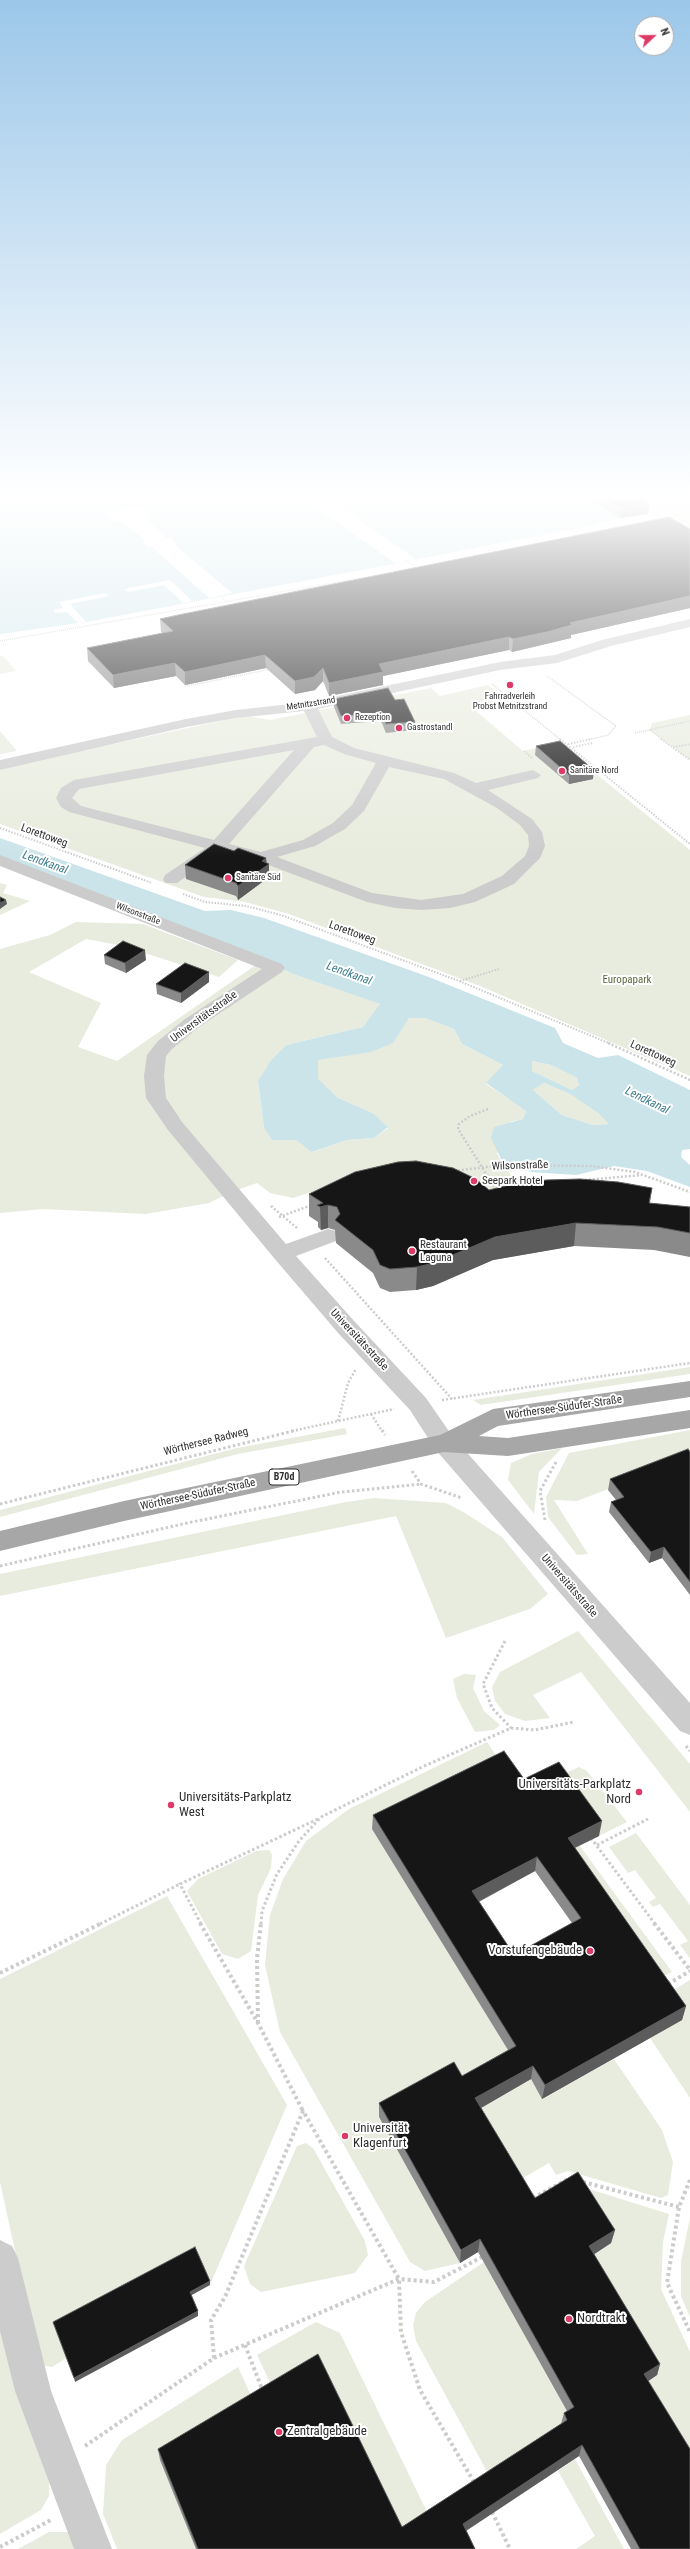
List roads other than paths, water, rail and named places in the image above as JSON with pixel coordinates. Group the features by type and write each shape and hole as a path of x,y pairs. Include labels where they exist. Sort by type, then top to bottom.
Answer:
{"main road":[{"name":"Wörthersee-Südufer-Straße","path":"0,1541 124,1511 444,1443 493,1418 690,1389"},
{"name":"Wörthersee-Südufer-Straße","path":"444,1443 508,1447 690,1419"}],"street":[{"path":"541,662 533,657 631,630 685,619"},
{"name":"Metnitzstrand","path":"0,765 186,723 236,714 309,706 476,671 521,663 541,662 690,623"},
{"path":"309,706 326,740 349,751 385,761 434,771 474,788 504,805 526,822 536,834 537,846 532,858 508,880 469,898 450,903 421,905 395,903 361,894 261,857 75,809 67,804 64,798 67,791 74,785 326,740"},
{"path":"174,885 218,846 308,744"},
{"path":"261,857 309,843 339,826 358,808 385,761"},
{"path":"474,788 533,775"},
{"name":"Wilsonstraße","path":"0,860 276,968"},
{"name":"Universitätsstraße","path":"276,968 192,1023 165,1045 157,1055 154,1076 156,1098 175,1126 251,1217 368,1350 418,1404 444,1443 690,1723"},
{"path":"282,1253 319,1239"},
{"path":"0,2258 33,2391 92,2549"}],"water":[{"path":"0,619 102,619 86,622 0,634"},
{"name":"Lendkanal","path":"0,838 205,911 231,910 264,918 429,977 555,1028 563,1043 598,1058 618,1055 690,1090 690,1149 682,1150 681,1157 690,1165 690,1187 647,1171 614,1166 576,1175 531,1172 502,1161 491,1138 494,1127 523,1119 526,1111 486,1083 503,1065 462,1044 454,1029 425,1018 409,1018 393,1043 371,1052 318,1060 318,1079 338,1098 373,1113 388,1127 374,1138 347,1140 312,1152 296,1140 272,1140 264,1128 258,1081 271,1060 286,1045 363,1027 380,1004 293,974 263,960 0,856","holes":["532,1061 551,1065 577,1078 579,1085 572,1090 532,1071","544,1083 570,1094 598,1113 609,1124 593,1125 562,1115 533,1090"]}],"place":[{"name":"Fahrradverleih Probst Metnitzstrand","path":"510,685"},
{"name":"Rezeption","path":"347,718"},
{"name":"Gastrostandl","path":"399,728"},
{"name":"Sanitäre Nord","path":"562,771"},
{"name":"Sanitäre Süd","path":"228,878"},
{"name":"Seepark Hotel","path":"474,1181"},
{"name":"Restaurant Laguna","path":"412,1251"},
{"name":"Universitäts-Parkplatz Nord","path":"639,1792"},
{"name":"Universitäts-Parkplatz West","path":"171,1805"},
{"name":"Vorstufengebäude","path":"590,1951"},
{"name":"Universität Klagenfurt","path":"345,2136"},
{"name":"Nordtrakt","path":"569,2319"},
{"name":"Zentralgebäude","path":"279,2432"}],"park label":[{"name":"Europapark","path":"627,980"}]}
